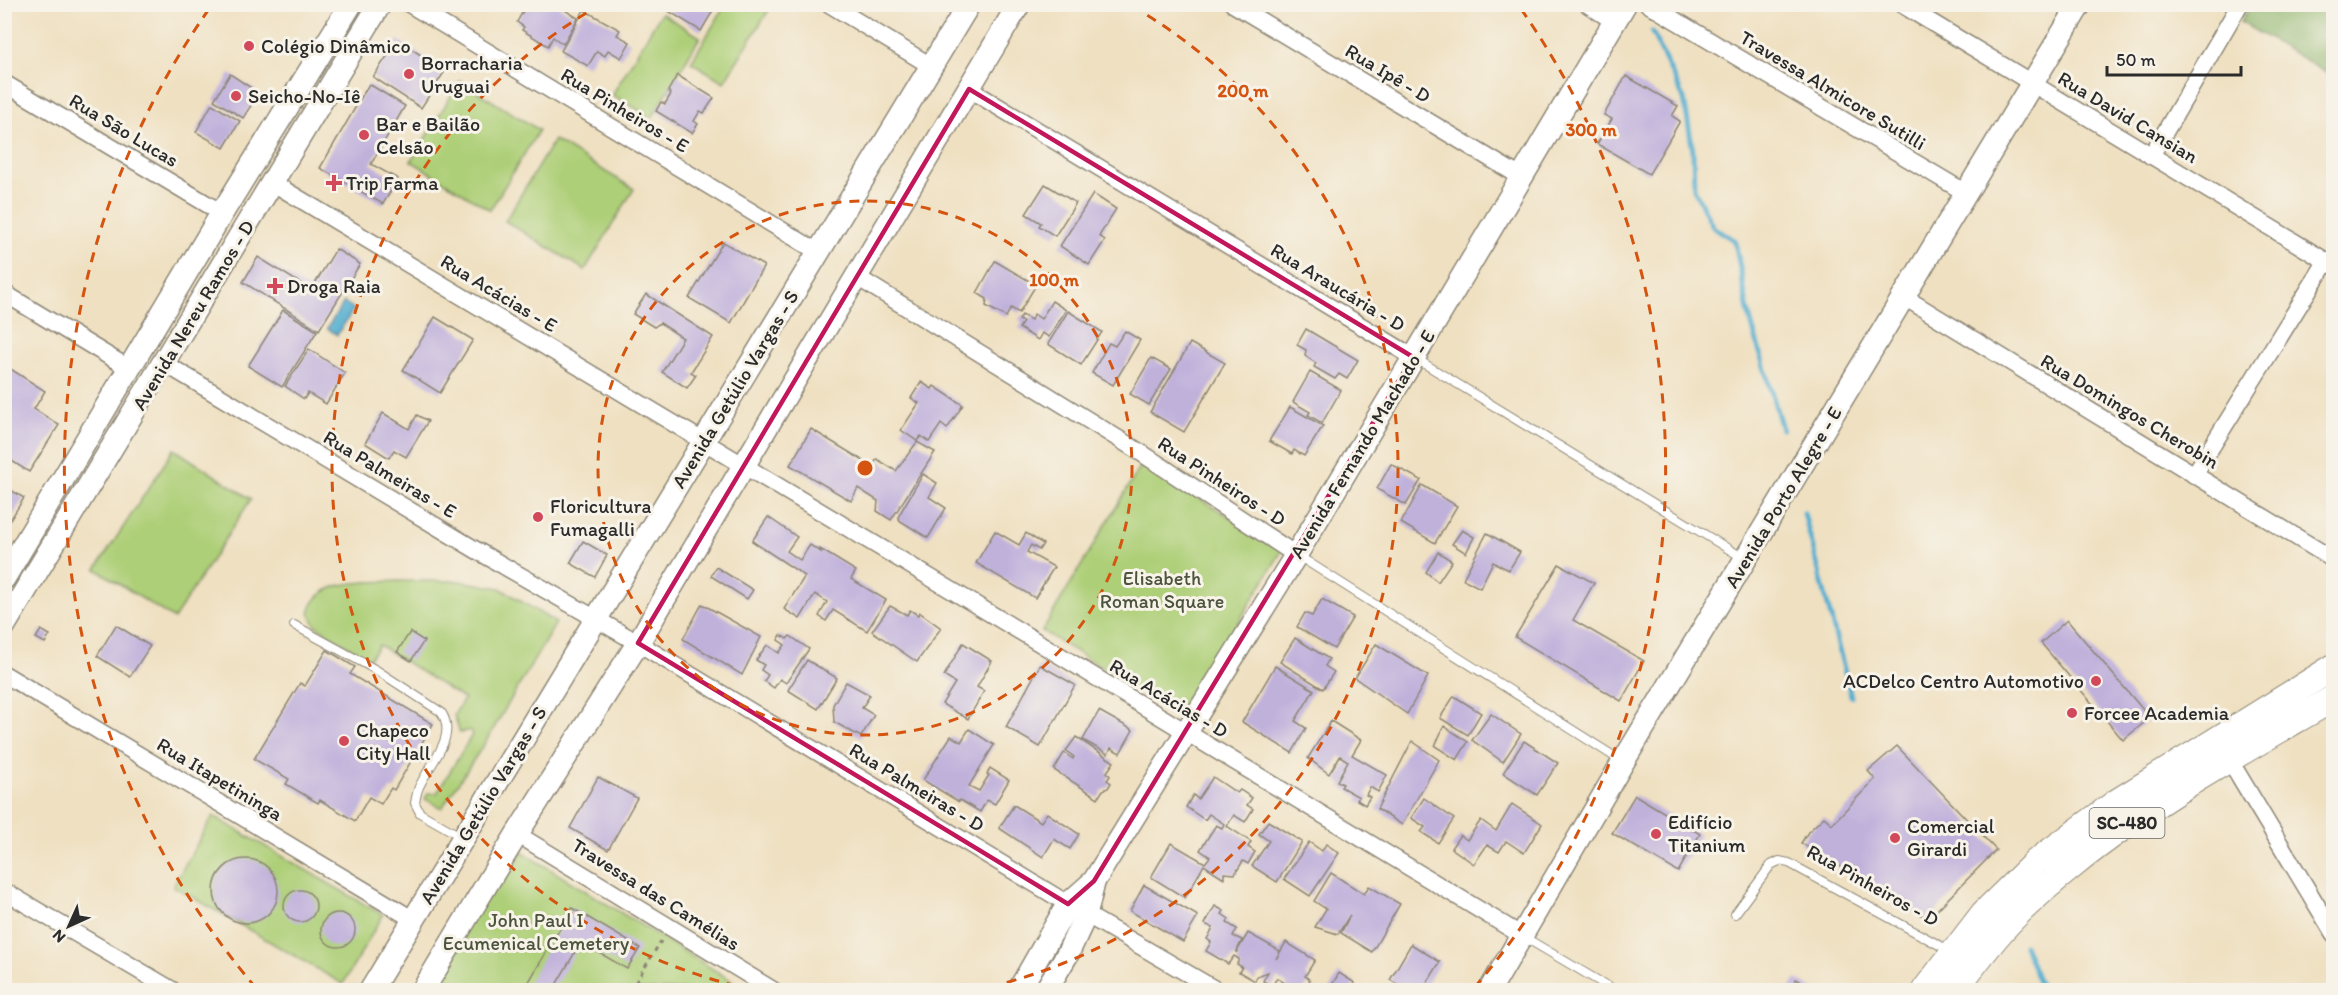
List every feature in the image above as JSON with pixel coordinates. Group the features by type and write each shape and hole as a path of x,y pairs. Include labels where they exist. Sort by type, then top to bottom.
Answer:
{"main road":[{"name":"SC-480","path":"1954,990 2003,928 2051,883 2222,749 2334,667"},
{"name":"SC-480","path":"1925,990 1984,913 2036,862 2117,802 2222,749 2334,698"}],"street":[{"name":"Avenida Nereu Ramos - D","path":"4,578 222,213 351,4"},
{"name":"Avenida Nereu Ramos - D","path":"4,626 380,4"},
{"name":"Rua Pinheiros - E","path":"409,4 818,252"},
{"path":"829,4 931,66"},
{"name":"Avenida Getúlio Vargas - S","path":"371,990 969,4"},
{"path":"423,990 517,834 638,643 1019,4"},
{"name":"Rua Ipê - D","path":"1233,4 1521,177"},
{"path":"1587,4 1620,13"},
{"name":"Travessa Almicore Sutilli","path":"1648,4 1966,193"},
{"name":"Rua David Cansian","path":"1901,4 2330,264"},
{"name":"Avenida Porto Alegre - E","path":"1490,990 1623,762 2080,4"},
{"path":"2151,156 2241,4"},
{"name":"Avenida Fernando Machado - E","path":"1019,990 1077,909 1187,733 1620,13"},
{"name":"Rua São Lucas","path":"4,83 222,213"},
{"name":"Rua Araucária - D","path":"969,89 1413,357"},
{"name":"Rua Acácias - E","path":"273,183 704,439"},
{"path":"2194,475 2330,264"},
{"name":"Rua Pinheiros - D","path":"857,277 1143,454 1296,555"},
{"path":"4,293 130,369"},
{"name":"Rua Domingos Cherobin","path":"1904,297 2334,560"},
{"name":"Rua Palmeiras - E","path":"164,363 476,550 597,618"},
{"name":"Rua Acácias - D","path":"704,439 954,593 1521,935"},
{"name":"Rua Palmeiras - D","path":"597,618 1077,909 1216,990"},
{"name":"Rua Itapetininga","path":"4,674 414,920"},
{"path":"2222,749 2334,934"},
{"name":"Travessa das Camélias","path":"517,834 773,990"},
{"path":"4,891 172,990"},
{"name":"Avenida Fernando Machado - E","path":"1046,990 1068,953 1077,909"}],"lane":[{"name":"Rua Araucária - D","path":"1413,357 1745,560"},
{"name":"Rua Pinheiros - D","path":"1296,555 1623,762"},
{"path":"294,625 378,671 441,712 447,720 446,741 419,787 415,803 420,813 463,837"},
{"name":"Rua Pinheiros - D","path":"1735,914 1771,865 1779,861 1789,863 1953,953"},
{"name":"Rua Acácias - D","path":"1521,935 1614,990"}],"path":[{"path":"630,990 669,927"}],"highlighted area":[{"path":"969,89 1413,357 1094,881 1068,904 638,643"}],"green space":[{"path":"726,4 772,5 724,82 691,62"},
{"path":"2251,5 2333,5 2333,76 2240,22"},
{"path":"661,13 700,37 652,118 612,95"},
{"path":"460,81 539,130 490,210 411,161"},
{"path":"554,140 634,189 585,270 505,221"},
{"path":"174,449 251,499 174,619 96,569"},
{"name":"Elisabeth Roman Square","path":"1142,464 1283,549 1182,716 1042,631"},
{"path":"459,581 500,588 556,623 488,738 442,808 425,799 428,793 437,793 472,735 470,730 460,733 454,715 464,699 379,645 369,659 316,626 309,613 314,601 322,593 333,588 346,584"},
{"path":"213,816 383,915 343,984 173,886"},
{"name":"John Paul I Ecumenical Cemetery","path":"522,852 747,990 415,990"}],"water":[{"path":"344,302 354,309 337,335 327,328"}],"building":[{"path":"527,4 555,4 578,18 563,44 553,37 548,46 522,30 524,27 517,22"},
{"path":"657,4 717,4 701,31"},
{"path":"584,10 620,30 617,35 630,42 621,58 608,50 605,56 597,51 588,66 561,51"},
{"name":"Borracharia Uruguai","path":"398,40 445,71 421,108 373,77"},
{"name":"Seicho-No-Iê","path":"230,74 259,93 243,118 214,100"},
{"path":"677,75 714,98 704,113 700,111 694,121 698,124 692,133 656,111 661,102 665,104 671,94 668,91"},
{"path":"1626,76 1678,106 1672,116 1680,121 1649,174 1597,144 1612,119 1604,115"},
{"name":"Bar e Bailão Celsão","path":"369,84 405,106 371,164 398,179 383,204 320,168"},
{"path":"212,104 240,121 224,148 196,132"},
{"path":"1045,184 1076,203 1055,236 1039,226 1041,223 1026,214"},
{"path":"1093,194 1116,209 1099,236 1105,240 1089,265 1060,246"},
{"path":"723,242 764,266 731,323 689,298"},
{"path":"336,249 360,264 319,330 243,282 258,257 311,290"},
{"path":"995,261 1036,285 1019,313 1011,308 1006,317 986,306 987,299 977,293"},
{"path":"646,294 713,337 691,372 696,375 687,388 662,372 683,338 660,323 654,327 633,314"},
{"path":"1052,301 1066,310 1049,337 1042,333 1038,340 1019,328 1023,322 1019,320 1022,315 1031,320 1034,314 1041,319"},
{"path":"283,310 317,331 282,387 248,366"},
{"path":"1068,311 1102,332 1081,365 1048,344"},
{"path":"435,317 473,340 440,393 403,370"},
{"path":"1306,329 1358,360 1347,379 1339,374 1335,379 1314,367 1316,363 1305,356 1306,350 1297,345"},
{"path":"1125,331 1140,340 1113,385 1092,373 1109,343 1115,346"},
{"path":"1190,343 1225,363 1184,432 1150,412"},
{"path":"309,349 345,373 326,404 308,393 304,399 285,386"},
{"path":"1151,358 1171,369 1149,405 1130,394"},
{"path":"9,368 45,391 34,409 59,425 29,472 4,456 4,375"},
{"path":"1310,372 1341,390 1322,423 1308,415 1310,412 1293,402"},
{"path":"921,382 932,389 934,386 963,405 947,429 941,424 929,442 921,436 917,441 901,430 919,403 911,398"},
{"path":"1290,407 1323,426 1304,456 1294,450 1292,454 1269,441"},
{"path":"383,413 409,429 417,415 428,421 406,457 394,450 389,458 365,443"},
{"path":"811,429 872,466 868,472 877,459 896,471 917,442 935,452 891,520 877,511 878,501 858,488 851,501 790,465"},
{"path":"1391,464 1421,480 1406,505 1377,489"},
{"path":"923,474 937,483 929,497 946,508 928,538 899,520 899,515"},
{"path":"1422,485 1457,506 1435,543 1401,523"},
{"path":"4,486 24,498 4,530"},
{"path":"768,517 797,537 787,551 800,560 810,545 821,552 820,549 856,571 851,579 886,600 867,631 833,610 826,621 819,616 827,602 815,594 800,619 784,609 805,576 752,541"},
{"path":"1462,530 1474,537 1466,553 1452,544"},
{"path":"995,531 1019,545 1026,533 1043,544 1039,550 1031,545 1027,552 1054,567 1035,598 976,563"},
{"path":"1487,533 1520,552 1509,570 1493,562 1480,588 1463,579"},
{"path":"583,541 607,555 595,577 570,563"},
{"path":"1438,552 1452,561 1438,582 1426,572"},
{"path":"1559,564 1594,583 1573,620 1644,661 1621,701 1515,637"},
{"path":"716,567 753,590 747,599 711,576"},
{"path":"1322,599 1353,617 1334,649 1297,627 1305,613 1312,616"},
{"path":"702,604 761,637 742,675 683,639"},
{"path":"890,606 907,615 910,610 918,615 919,612 941,628 917,662 872,631"},
{"name":"ACDelco Centro Automotivo","path":"2067,620 2150,718 2123,740 2041,643"},
{"path":"116,625 150,646 130,677 97,656"},
{"path":"41,630 50,635 45,643 36,638"},
{"path":"410,632 424,641 411,661 397,652"},
{"path":"781,635 787,639 790,636 809,649 786,683 780,679 774,688 764,681 768,675 761,670 764,665 756,660 767,645 779,653 785,645 778,640"},
{"path":"1295,638 1329,659 1325,666 1334,672 1323,689 1280,662"},
{"path":"963,643 992,661 977,687 984,691 968,719 942,704 955,683 944,676"},
{"path":"1376,644 1428,676 1407,714 1355,678"},
{"name":"Chapeco City Hall","path":"327,650 355,667 350,674 433,724 394,790 391,788 381,804 369,797 355,821 320,800 318,803 286,784 289,779 254,759 300,683 305,686"},
{"path":"807,660 837,678 818,709 788,690"},
{"path":"1040,665 1075,685 1040,747 1006,727"},
{"path":"1275,666 1314,690 1295,721 1306,728 1292,753 1242,722"},
{"path":"846,682 870,695 862,708 874,715 861,737 834,722 833,705"},
{"path":"1454,696 1481,713 1468,735 1440,718"},
{"path":"1099,711 1133,730 1120,753 1111,748 1108,754 1083,740"},
{"path":"1491,714 1521,734 1503,762 1472,740"},
{"path":"1331,721 1361,740 1352,755 1387,775 1378,792 1370,787 1366,795 1370,797 1365,805 1357,800 1359,797 1341,787 1343,784 1337,781 1348,761 1340,756 1329,774 1308,758"},
{"path":"1444,726 1468,742 1457,760 1435,746"},
{"path":"969,729 994,745 969,786 979,791 989,775 987,774 990,768 1009,780 995,804 987,800 980,812 923,780 951,736 961,742"},
{"path":"1076,737 1114,762 1107,772 1110,776 1107,780 1111,783 1098,798 1054,770 1064,753 1073,759 1074,757 1066,751"},
{"path":"1412,741 1439,760 1402,825 1377,809"},
{"path":"1524,741 1558,763 1537,795 1503,773"},
{"name":"Comercial Girardi","path":"1897,746 1996,850 1938,909 1931,921 1801,843 1808,832 1824,817 1832,824 1875,779 1868,771"},
{"path":"598,777 637,798 608,850 570,828"},
{"path":"1213,777 1237,793 1240,790 1252,798 1247,805 1253,809 1245,822 1234,815 1227,826 1251,842 1248,847 1255,852 1248,864 1243,861 1235,874 1224,873 1224,878 1204,865 1185,898 1151,877 1171,843 1205,863 1210,857 1200,850 1216,825 1222,828 1224,824 1209,814 1205,820 1186,807 1193,795 1198,799"},
{"name":"Edifício Titanium","path":"1635,795 1700,834 1678,872 1612,833"},
{"path":"1424,798 1454,819 1438,843 1421,832 1425,827 1411,818"},
{"path":"1512,804 1542,824 1524,853 1506,841 1499,852 1487,845 1474,864 1451,848 1460,835 1467,840 1481,820 1496,831"},
{"path":"1014,805 1041,822 1047,813 1079,834 1070,849 1054,839 1043,857 999,828"},
{"path":"1268,821 1302,842 1277,882 1252,866 1269,841 1259,834"},
{"path":"1309,842 1322,851 1326,844 1339,853 1310,896 1284,879"},
{"path":"246,859 264,865 272,873 278,891 272,909 264,917 246,923 228,917 220,909 214,891 220,873 228,865"},
{"path":"1331,873 1364,894 1369,886 1400,904 1372,952 1341,933 1350,915 1338,934 1315,927 1326,909 1314,901"},
{"path":"1144,885 1198,916 1183,942 1130,911"},
{"path":"300,890 311,895 316,906 311,917 300,922 289,917 284,906 289,895"},
{"path":"1215,906 1224,911 1222,914 1229,919 1227,923 1237,929 1233,936 1242,940 1236,953 1248,933 1280,951 1276,959 1286,942 1315,960 1305,976 1310,980 1304,990 1285,990 1288,985 1277,978 1272,986 1263,981 1268,972 1257,976 1255,981 1239,972 1242,967 1237,964 1239,959 1234,956 1228,964 1206,951 1211,942 1207,939 1213,928 1205,924"},
{"path":"572,908 640,948 627,969 581,942 553,990 524,990"},
{"path":"338,913 350,918 355,930 350,942 338,947 326,942 321,930 326,918"},
{"path":"1411,944 1440,962 1423,990 1407,990 1390,980"},
{"path":"1339,973 1355,983 1351,990 1329,990"},
{"path":"1796,979 1816,990 1789,990"}],"waterway":[{"path":"1652,32 1684,99 1693,151 1694,189 1713,227 1735,241 1748,311 1782,429"},
{"path":"1804,513 1851,696"},
{"path":"2024,945 2042,990"}],"place":[{"name":"Colégio Dinâmico","path":"249,46"},
{"name":"Borracharia Uruguai","path":"409,74"},
{"name":"Seicho-No-Iê","path":"236,96"},
{"name":"Bar e Bailão Celsão","path":"364,135"},
{"name":"Trip Farma","path":"334,183"},
{"name":"Droga Raia","path":"275,286"},
{"name":"Floricultura Fumagalli","path":"538,517"},
{"name":"ACDelco Centro Automotivo","path":"2096,681"},
{"name":"Forcee Academia","path":"2072,713"},
{"name":"Chapeco City Hall","path":"344,741"},
{"name":"Edifício Titanium","path":"1656,834"},
{"name":"Comercial Girardi","path":"1895,838"}]}
